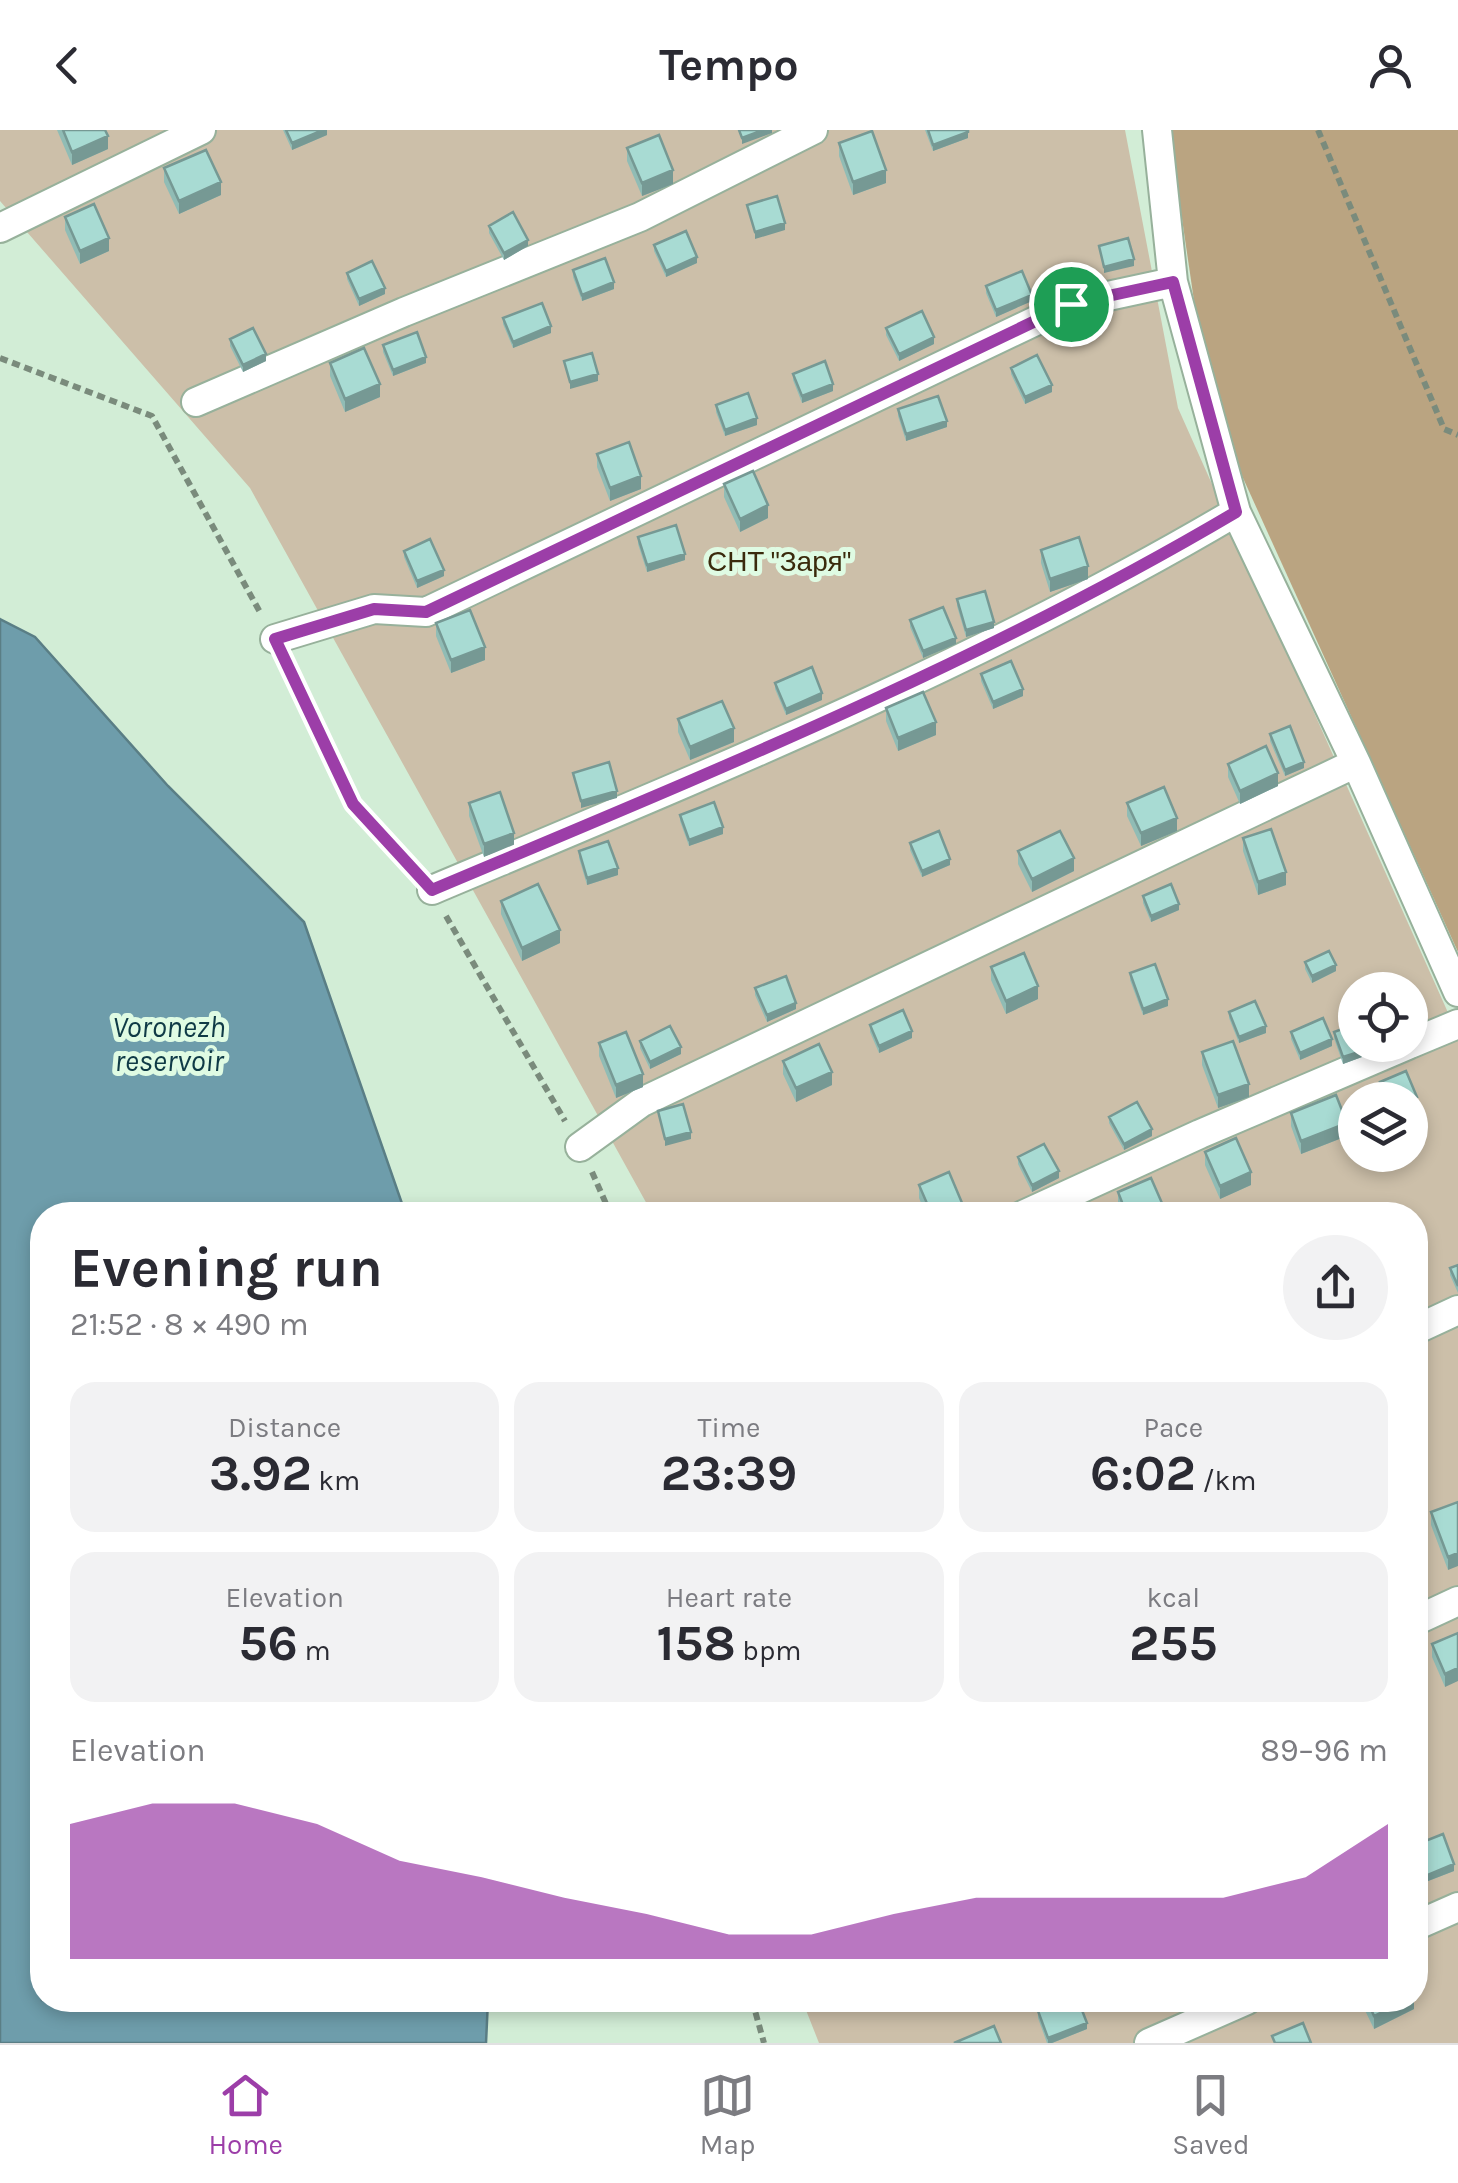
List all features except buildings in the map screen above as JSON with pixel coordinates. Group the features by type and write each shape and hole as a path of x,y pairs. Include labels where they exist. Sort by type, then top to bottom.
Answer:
{"street":[{"path":"0,228 202,130"},
{"path":"196,402 404,312 640,217 813,130"},
{"path":"1157,130 1173,282 1236,512 1356,763 1458,992"},
{"path":"275,639 374,609 426,612 1071,304 1173,282"},
{"path":"432,890 790,740 1127,576 1236,512"},
{"path":"580,1148 642,1102 1356,763"},
{"path":"1428,1037 1458,1024"},
{"path":"1051,1202 1369,1062"},
{"path":"1428,1324 1458,1310"},
{"path":"1428,1614 1458,1601"},
{"path":"1428,1920 1458,1907"},
{"path":"1150,2043 1220,2012"}],"path":[{"path":"1318,130 1444,429 1458,436"},
{"path":"0,358 152,416 275,639 353,804 432,890 580,1148 604,1202"},
{"path":"755,2012 764,2043"}],"green space":[{"name":"СНТ \"Заря\"","path":"0,130 1125,130 1178,408 1458,1035 1458,2043 819,2043 807,2012 1428,2012 1428,1202 646,1202 250,488 0,201"}],"shaded area":[{"path":"1169,130 1458,130 1458,952 1209,403"}],"water":[{"name":"Voronezh reservoir","path":"0,619 35,637 168,786 304,922 401,1202 30,1202 30,2012 487,2012 486,2043 0,2043"}],"route":[{"path":"1173,282 1236,512 1127,576 790,740 432,890 353,804 275,639 374,609 426,612 1071,304 1173,282"}]}
